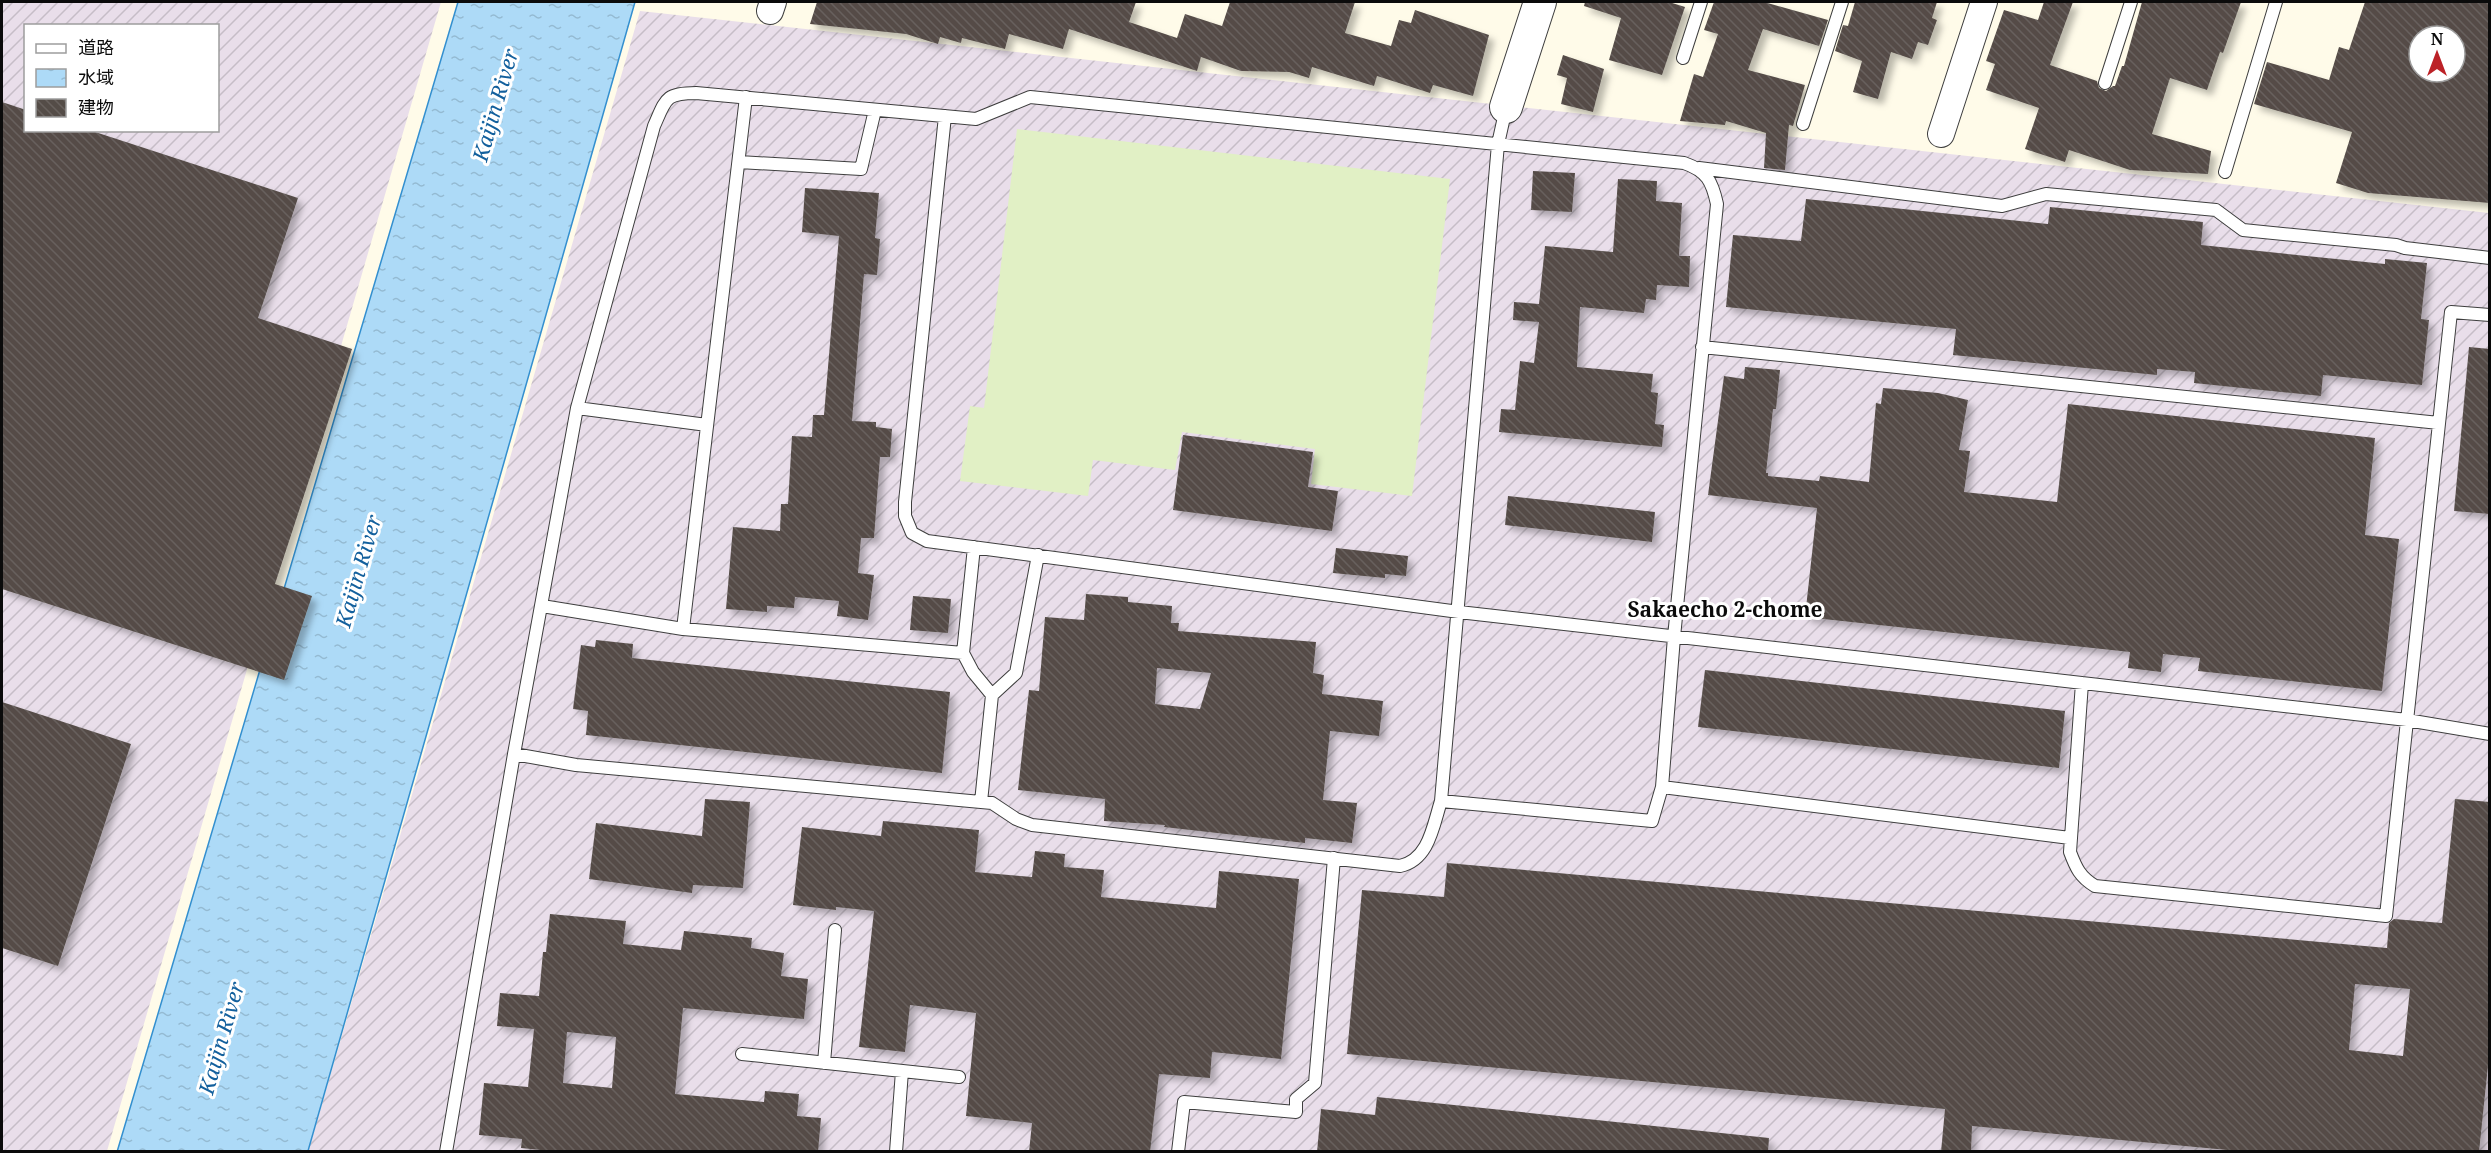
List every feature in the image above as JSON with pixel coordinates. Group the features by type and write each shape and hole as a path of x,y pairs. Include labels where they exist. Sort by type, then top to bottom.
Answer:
{"street":[{"path":"1506,107 1540,2"},
{"path":"1941,134 1984,2"}],"lane":[{"path":"1683,58 1701,2"},
{"path":"1803,124 1842,2"},
{"path":"2106,83 2131,2"},
{"path":"2225,172 2276,2"},
{"path":"446,1152 514,754 577,408 654,126 666,99 673,94 746,98 976,119 1030,97 1684,163 1699,168 2002,206 2046,194 2216,210 2243,230 2396,244 2405,248 2490,258"},
{"path":"683,629 746,98"},
{"path":"514,754 576,765 992,803 1016,819 1032,825 1400,866 1410,864 1423,853 1441,801 1498,144 1506,107"},
{"path":"739,162 861,169 875,110"},
{"path":"945,116 905,502 905,516 912,533 927,541 1459,612 2407,720 2490,734"},
{"path":"1441,801 1652,821 1662,787 1674,637 1717,204 1711,184 1699,168"},
{"path":"2082,683 2070,852 2083,879 2095,886 2386,916 2451,312 2490,315"},
{"path":"1702,346 2439,423"},
{"path":"577,408 707,425"},
{"path":"974,547 963,653 973,672 992,695"},
{"path":"981,802 992,695 1016,673 1038,555"},
{"path":"542,606 683,629 963,653"},
{"path":"1662,787 2070,838"},
{"path":"1178,1152 1184,1101 1296,1112 1296,1100 1315,1083 1334,858"},
{"path":"825,1063 835,930"},
{"path":"742,1054 958,1077"},
{"path":"896,1152 902,1071"}],"shaded area":[{"path":"2,2 441,2 107,1151 2,1152"},
{"path":"640,11 2489,213 2489,1151 308,1152"}],"green space":[{"path":"1017,129 1450,179 1412,496 1311,484 1315,449 1182,432 1175,470 1093,460 1088,496 960,481 970,406 984,408"}],"water":[{"name":"Kaijin River","path":"458,2 635,2 308,1151 117,1152"}],"building":[{"path":"817,2 1136,2 1129,22 1177,38 1185,14 1222,26 1230,2 1355,2 1345,33 1391,46 1399,20 1411,23 1415,10 1489,35 1473,96 1433,85 1430,93 1377,76 1374,86 1312,67 1309,78 1289,72 1241,71 1201,57 1197,71 1069,29 1063,49 1009,34 1005,49 962,38 961,43 940,37 938,44 906,34 810,24"},
{"path":"1585,2 1669,2 1685,7 1662,75 1609,60 1621,18 1584,6"},
{"path":"1714,2 1764,2 1828,20 1819,46 1763,29 1748,70 1805,85 1793,126 1789,125 1785,170 1764,168 1766,133 1726,121 1725,125 1680,121 1694,74 1703,77 1718,34 1704,30"},
{"path":"1855,2 1937,2 1932,18 1937,20 1928,45 1918,42 1912,59 1891,52 1878,99 1853,92 1862,61 1835,51 1843,25 1848,26"},
{"path":"2044,2 2073,2 2050,65 2097,81 2099,88 2106,91 2115,86 2122,66 2124,66 2142,2 2241,2 2207,90 2170,78 2152,134 2211,151 2208,174 2130,170 2069,150 2065,162 2025,149 2039,108 1986,90 1995,64 1986,61 2004,10 2038,20"},
{"path":"2365,2 2490,2 2490,203 2368,193 2336,183 2352,132 2254,104 2267,62 2329,80 2339,47 2349,50"},
{"path":"1563,55 1604,69 1593,112 1561,104 1567,78 1557,75"},
{"path":"2,102 24,109 24,132 95,132 298,198 258,318 352,349 275,584 312,596 284,680 2,589"},
{"path":"1533,171 1575,173 1572,212 1531,210"},
{"path":"1618,179 1657,181 1656,201 1682,203 1679,256 1690,256 1689,287 1657,285 1656,300 1646,299 1644,313 1580,307 1577,367 1653,374 1651,392 1658,393 1655,424 1664,425 1662,447 1499,432 1501,409 1515,410 1520,361 1534,363 1539,322 1513,320 1514,302 1539,304 1545,246 1613,252"},
{"path":"805,188 879,193 875,238 880,239 877,275 864,274 852,421 876,422 876,427 892,429 890,457 880,457 874,538 861,538 858,573 874,575 868,620 837,616 839,601 795,597 794,608 767,606 767,612 726,609 733,527 780,531 781,504 788,504 792,436 812,437 813,415 824,415 839,236 802,232"},
{"path":"1806,199 2048,224 2050,207 2203,222 2201,245 2385,264 2385,259 2427,263 2421,319 2429,320 2422,385 2323,375 2321,396 2194,383 2195,372 2157,369 2157,375 1953,355 1956,329 1726,307 1733,235 1801,241"},
{"path":"2469,347 2490,349 2490,514 2454,511"},
{"path":"1745,367 1780,370 1776,409 1773,409 1766,473 1768,476 1819,481 1820,476 1869,482 1876,403 1881,404 1883,388 1938,393 1968,400 1959,450 1970,451 1964,492 2057,502 2068,404 2375,438 2365,535 2399,539 2382,691 2198,671 2200,658 2163,654 2161,672 2128,668 2130,652 1805,617 1817,508 1708,495 1724,376 1744,379"},
{"path":"1183,435 1313,452 1308,487 1338,491 1332,531 1173,510"},
{"path":"1508,496 1655,512 1652,542 1505,525"},
{"path":"1336,548 1408,556 1406,576 1385,574 1385,578 1333,573"},
{"path":"1086,594 1128,597 1128,602 1172,606 1171,623 1179,623 1178,631 1316,642 1313,673 1324,675 1322,694 1383,701 1379,736 1330,731 1323,800 1357,803 1352,843 1305,838 1305,843 1164,827 1165,825 1104,821 1105,799 1018,790 1029,690 1039,691 1045,617 1084,620","holes":["1157,668 1211,673 1200,709 1155,704"]},
{"path":"913,596 951,599 948,633 910,630"},
{"path":"596,640 633,644 632,658 950,692 942,773 586,735 588,711 573,709 581,645 595,647"},
{"path":"1705,670 2065,711 2059,768 1698,727"},
{"path":"2,702 131,744 58,966 2,948"},
{"path":"705,799 750,802 743,888 693,885 692,893 589,879 596,823 702,836"},
{"path":"2455,799 2490,802 2490,1046 2479,1152 2249,1152 1972,1126 1971,1152 1941,1152 1945,1109 1347,1054 1362,890 1444,897 1447,863 2387,948 2389,923 2394,919 2442,923","holes":["2355,984 2410,989 2403,1056 2349,1050"]},
{"path":"883,821 979,830 975,872 1032,877 1035,851 1065,854 1064,867 1104,870 1101,897 1216,908 1219,871 1299,879 1281,1059 1212,1052 1210,1078 1159,1074 1150,1152 1029,1152 1032,1123 966,1116 976,1013 910,1005 905,1052 859,1047 874,911 836,907 836,910 793,905 802,827 881,836"},
{"path":"550,914 626,921 623,944 681,950 684,931 752,938 751,948 784,953 781,976 808,979 804,1019 683,1008 675,1094 764,1102 765,1091 799,1094 797,1116 821,1118 818,1152 560,1152 521,1148 522,1139 479,1135 484,1083 528,1087 534,1029 497,1026 500,993 539,996 543,952 546,952","holes":["567,1032 616,1037 612,1088 563,1083"]},
{"path":"1377,1097 1769,1138 1768,1152 1317,1152 1321,1109 1375,1115"}],"district":[{"name":"Sakaecho 2-chome","path":"1725,609"}]}
